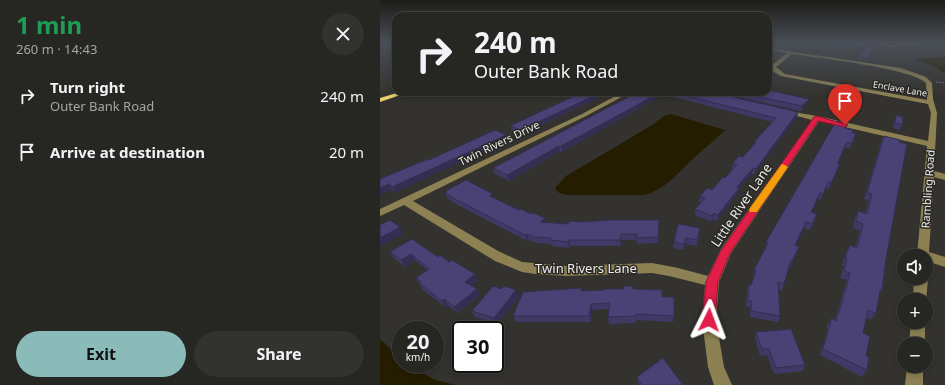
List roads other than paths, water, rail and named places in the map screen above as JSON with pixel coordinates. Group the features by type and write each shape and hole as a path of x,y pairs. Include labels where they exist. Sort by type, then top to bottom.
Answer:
{"main road":[{"path":"380,100 393,96"}],"street":[{"name":"Enclave Lane","path":"782,60 774,67 776,71 783,75 931,103"},
{"name":"Rambling Road","path":"836,60 890,68 924,78 930,83 934,123 931,144 923,249"},
{"name":"Twin Rivers Drive","path":"380,213 620,96"},
{"path":"778,110 931,144"},
{"name":"Little River Lane","path":"723,385 716,367 709,320 712,282 725,252 816,118"},
{"path":"929,172 945,177"},
{"name":"Twin Rivers Lane","path":"405,201 432,219 510,263 535,269 556,270 663,269 712,282"},
{"path":"933,258 945,262"},
{"path":"914,385 915,373"}]}
